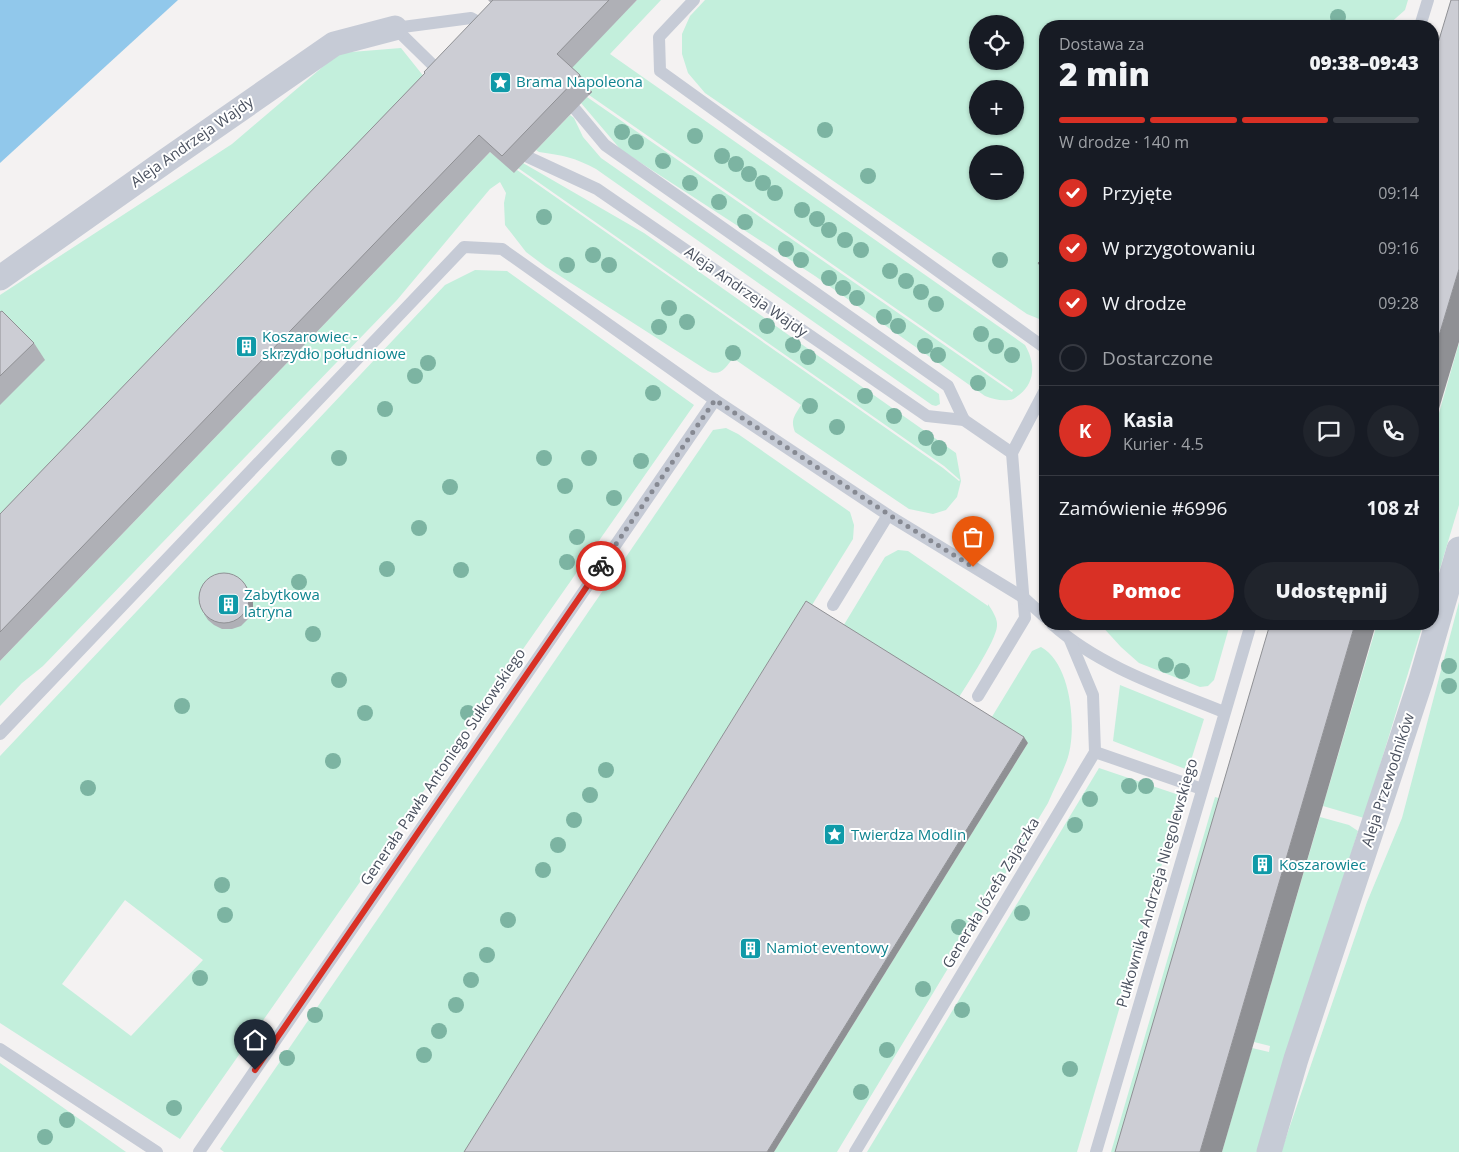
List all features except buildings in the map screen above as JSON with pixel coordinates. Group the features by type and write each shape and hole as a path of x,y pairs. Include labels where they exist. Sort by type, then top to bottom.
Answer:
{"street":[{"name":"Aleja Andrzeja Wajdy","path":"0,278 334,44 395,28"},
{"name":"Aleja Przewodników","path":"1439,618 1459,549"},
{"name":"Aleja Przewodników","path":"1269,1152 1296,1059 1421,680 1436,630"}],"lane":[{"path":"694,0 659,37 660,71 1039,344"},
{"path":"1422,20 1428,0"},
{"name":"Aleja Andrzeja Wajdy","path":"395,28 471,18 492,29"},
{"path":"395,28 446,77"},
{"path":"575,109 605,145 948,386 964,420"},
{"name":"Aleja Andrzeja Wajdy","path":"528,157 597,189 927,416 964,420 1012,453"},
{"path":"0,734 464,247 502,249 715,400 888,514 1024,598 1039,612"},
{"name":"Generała Pawła Antoniego Sułkowskiego","path":"198,1152 715,400"},
{"path":"978,696 1025,618 1012,453 1039,401"},
{"path":"833,605 888,514"},
{"path":"1059,630 1070,640 1124,670 1224,712"},
{"name":"Pułkownika Andrzeja Niegolewskiego","path":"1096,1152 1248,630"},
{"path":"1070,640 1093,695 1095,752 1202,788"},
{"name":"Generała Józefa Zajączka","path":"855,1152 1095,752"},
{"path":"0,1049 157,1152"}],"green space":[{"path":"637,0 661,0 610,54 1025,345 1031,358 1032,372 1029,384 1025,390 1010,400 1000,400 985,396 815,276 621,150 581,103 587,97 1012,392 1013,390 589,95 591,92 569,70"},
{"path":"705,0 1408,0 1405,10 1394,20 1039,20 1039,319 1027,314 705,93 688,73 682,54 682,34 690,16"},
{"path":"401,48 425,78 0,520 0,295 232,144 339,53"},
{"path":"570,115 574,118 583,137 601,158 939,394 940,404 932,405 596,169 575,160 536,150"},
{"path":"490,152 514,172 517,170 959,481 944,466 518,168 523,163 644,233 956,453 961,481 957,497 946,510 933,514 909,509 795,432 793,421 801,405 733,358 720,372 713,373 708,371 546,267 526,252 505,225 504,203 506,193 500,182 490,189 397,300 43,666 22,683 0,706 0,661"},
{"path":"475,270 507,271 694,405 180,1139 0,1023 0,756 445,285","holes":["125,900 203,960 131,1036 62,984"]},
{"path":"1459,343 1459,505 1439,572 1439,413"},
{"path":"726,428 738,434 850,512 854,525 853,539 472,1152 224,1152 220,1149 713,430"},
{"path":"898,550 908,551 988,606 988,604 996,618 997,626 992,642 958,699 842,628 885,557"},
{"path":"1459,602 1459,1152 1281,1152 1367,902 1402,818"},
{"path":"1105,630 1228,630 1214,680 1208,686 1200,687 1139,663"},
{"path":"1375,630 1421,630 1364,818 1323,806"},
{"path":"1041,647 1051,655 1065,681 1069,697 1072,729 1068,757 1048,803 837,1152 774,1152 1028,743 990,720 1032,651"},
{"path":"1120,685 1204,719 1188,770 1113,741"},
{"path":"1099,768 1182,796 1077,1152 867,1152"},
{"path":"1215,797 1236,803 1134,1152 1111,1152"},
{"path":"1320,817 1349,825 1358,831 1261,1152 1222,1152 1252,1048 1269,1052 1270,1046 1254,1042"},
{"path":"0,1063 126,1152 0,1152"}],"water":[{"path":"0,0 178,0 0,163"}],"way so far":[{"path":"601,566 715,400 888,514 973,567"}],"place":[{"name":"Brama Napoleona","path":"500,82"},
{"name":"Koszarowiec - skrzydło południowe","path":"246,346"},
{"name":"Zabytkowa latryna","path":"228,604"},
{"name":"Twierdza Modlin","path":"835,835"},
{"name":"Koszarowiec","path":"1263,865"},
{"name":"Namiot eventowy","path":"750,948"}],"route":[{"path":"255,1070 601,566"}]}
